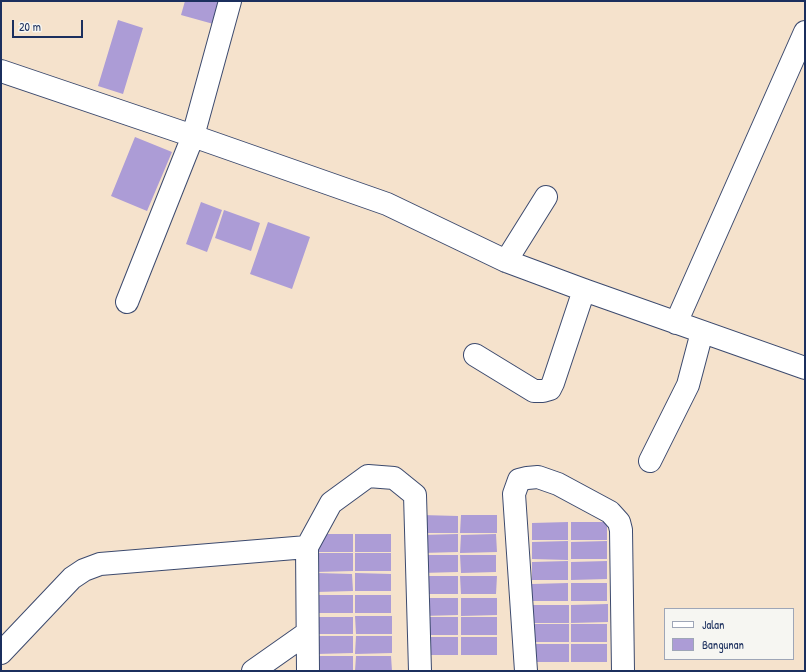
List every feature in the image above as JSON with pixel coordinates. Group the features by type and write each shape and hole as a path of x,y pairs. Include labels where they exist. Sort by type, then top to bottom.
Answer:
{"street":[{"path":"127,302 193,136 230,1"},
{"path":"676,323 805,32"},
{"path":"1,71 387,204 506,261 805,368"},
{"path":"506,261 546,197"},
{"path":"475,355 534,391 550,389 584,290"},
{"path":"650,461 688,385 702,332"},
{"path":"308,671 307,547 331,503 368,476 394,478 415,495 420,671"},
{"path":"526,671 514,494 518,480 538,477 558,484 610,512 619,522 621,530 623,671"},
{"path":"1,653 72,578 84,570 100,564 307,547"},
{"path":"253,671 307,633"}],"building":[{"path":"185,1 224,1 217,25 181,15"},
{"path":"118,20 143,28 123,94 98,86"},
{"path":"135,137 172,152 147,211 111,196"},
{"path":"201,202 222,210 207,252 186,244"},
{"path":"224,210 260,223 251,251 215,238"},
{"path":"268,222 310,237 292,289 250,274"},
{"path":"422,515 458,516 458,533 422,533"},
{"path":"461,515 497,515 497,533 460,533"},
{"path":"568,522 568,540 532,540 532,523"},
{"path":"571,522 607,522 607,540 571,540"},
{"path":"316,534 353,534 353,552 317,552"},
{"path":"355,534 391,534 391,552 355,552"},
{"path":"458,534 458,552 422,553 422,535"},
{"path":"496,534 497,552 460,553 461,535"},
{"path":"568,541 568,560 532,559 532,542"},
{"path":"607,541 607,559 571,559 571,542"},
{"path":"317,553 353,553 353,571 316,572"},
{"path":"355,553 391,553 391,571 355,571"},
{"path":"422,555 458,555 458,572 422,573"},
{"path":"460,555 496,555 496,572 461,573"},
{"path":"568,561 568,580 532,580 532,562"},
{"path":"607,561 607,579 571,580 571,562"},
{"path":"317,573 352,574 353,591 316,592"},
{"path":"355,573 391,574 391,591 355,591"},
{"path":"422,576 458,576 458,594 422,594"},
{"path":"460,576 497,576 496,594 461,594"},
{"path":"568,583 568,601 532,601 532,584"},
{"path":"571,583 607,583 607,601 571,601"},
{"path":"316,595 353,595 353,613 317,613"},
{"path":"355,595 391,595 391,613 355,613"},
{"path":"422,598 458,598 458,615 423,616"},
{"path":"461,598 497,598 497,615 461,616"},
{"path":"608,604 608,622 571,623 571,605"},
{"path":"533,605 569,605 569,623 533,623"},
{"path":"355,616 392,616 392,634 356,634"},
{"path":"317,617 353,617 353,634 317,634"},
{"path":"422,617 458,617 458,635 422,635"},
{"path":"461,617 497,617 497,635 461,635"},
{"path":"533,624 569,624 569,642 533,642"},
{"path":"571,624 607,624 607,642 571,642"},
{"path":"317,636 353,636 353,653 317,654"},
{"path":"356,636 392,636 392,653 355,654"},
{"path":"422,637 458,637 458,655 422,655"},
{"path":"461,637 497,637 497,655 461,655"},
{"path":"533,644 569,644 569,662 533,662"},
{"path":"571,644 607,644 607,662 571,662"},
{"path":"317,656 353,656 353,671 317,671"},
{"path":"356,656 391,656 392,671 355,671"}]}
